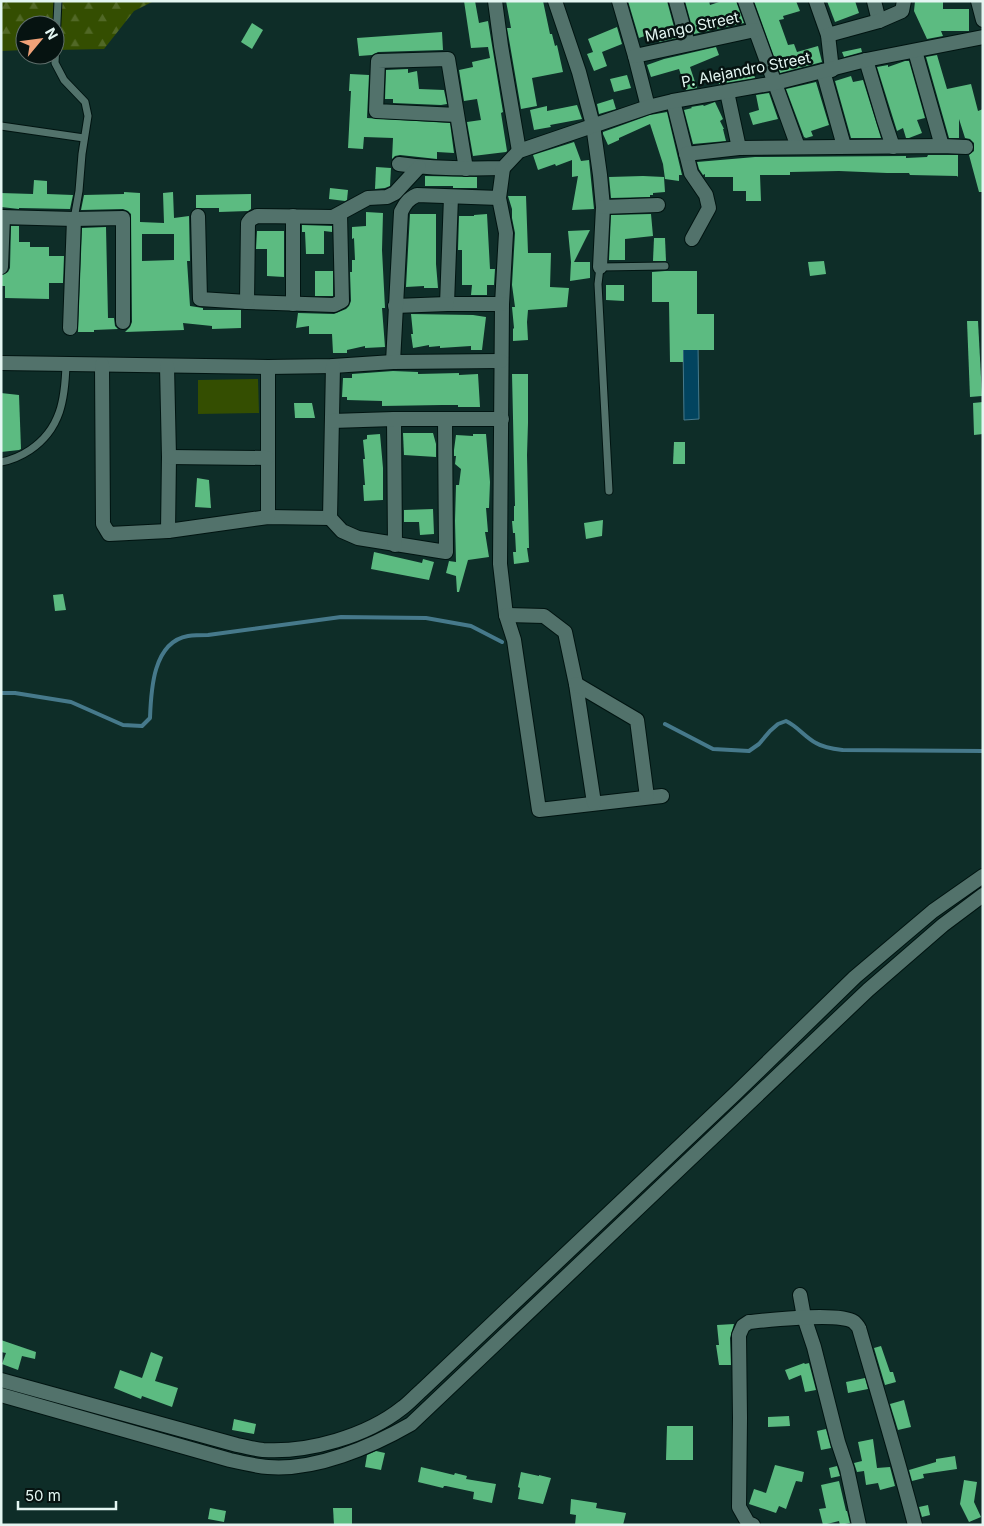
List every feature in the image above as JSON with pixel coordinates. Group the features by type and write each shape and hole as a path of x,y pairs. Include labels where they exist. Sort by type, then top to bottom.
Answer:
{"street":[{"path":"495,1 519,151 503,168 499,198 506,233 502,304 500,564 506,616 514,640 539,810 662,796"},
{"path":"555,1 579,72 593,125 603,207 600,267"},
{"path":"618,1 648,107"},
{"path":"676,1 688,44"},
{"path":"745,1 798,147"},
{"path":"816,1 828,35 827,70 844,146"},
{"path":"874,1 879,21"},
{"path":"978,1 983,20"},
{"path":"828,35 879,21 903,6"},
{"name":"Mango Street","path":"635,56 756,30"},
{"name":"P. Alejandro Street","path":"519,151 648,107 775,83 866,60 983,36"},
{"path":"915,51 942,146"},
{"path":"457,115 376,111 378,62 448,59 466,169"},
{"path":"866,60 893,147"},
{"path":"727,92 739,148"},
{"path":"673,101 691,172 706,195 709,208 692,239"},
{"path":"686,154 739,148 966,146"},
{"path":"399,164 419,167 466,169 503,168"},
{"path":"247,302 248,223 251,219 257,216 333,217 368,198 387,197 395,193 419,167"},
{"path":"393,362 401,212 410,198 417,195 499,198"},
{"path":"446,304 451,197"},
{"path":"603,207 658,205"},
{"path":"198,216 200,299 334,305 342,301 340,214"},
{"path":"293,216 293,304"},
{"path":"1,267 2,217 123,218 123,322"},
{"path":"70,328 74,219"},
{"path":"395,306 502,304"},
{"path":"1,363 268,367 333,366 393,362 502,361"},
{"path":"102,364 103,524 109,534 168,531 268,517 330,518"},
{"path":"168,366 168,531"},
{"path":"333,366 330,518 342,531 358,538 446,552 445,419"},
{"path":"268,367 268,517"},
{"path":"394,419 395,545"},
{"path":"332,421 502,419"},
{"path":"169,457 267,458"},
{"path":"506,616 544,616 565,632 576,684 594,804"},
{"path":"576,684 637,720 647,797"},
{"path":"1,1395 68,1406 264,1450 296,1449 328,1442 354,1435 381,1421 401,1409 422,1390 737,1092 855,977 933,911 983,876"},
{"path":"1,1380 68,1406 230,1460 269,1467 299,1466 336,1458 361,1450 386,1438 411,1424 868,990 943,925 983,896"},
{"path":"800,1295 804,1318 814,1347 838,1442 847,1469 859,1525"},
{"path":"753,1525 748,1523 739,1507 739,1335 743,1326 749,1322 804,1318 842,1318 855,1322 859,1328 892,1440 914,1525"}],"lane":[{"path":"58,1 55,63 64,80 85,102 88,116 74,219"},
{"path":"1,126 84,138"},
{"path":"610,492 598,284 600,267 664,266"},
{"path":"1,462 19,457 43,439 52,427 60,413 66,364"}],"green space":[{"path":"1,1 154,1 134,11 104,49 65,50 65,15 15,15 15,50 1,51"},
{"path":"258,379 259,413 198,414 198,380"}],"water":[{"path":"683,344 698,344 699,419 684,420"}],"building":[{"path":"464,1 475,1 479,23 488,21 503,112 501,113 506,152 473,156 467,122 481,120 477,99 464,101 459,70 473,67 472,62 490,58 488,47 471,48"},
{"path":"506,1 543,1 550,34 552,34 555,46 557,45 563,72 532,78 537,106 521,109 507,28 511,28"},
{"path":"628,1 667,1 677,38 659,42 656,32 639,38"},
{"path":"685,1 709,1 710,5 722,1 736,1 744,23 694,34"},
{"path":"754,1 796,1 800,11 783,16 784,19 779,20 788,45 794,44 797,52 818,46 822,62 780,73"},
{"path":"827,1 855,1 859,13 835,22"},
{"path":"915,1 943,1 943,9 969,9 969,31 941,31 943,36 927,39 914,11"},
{"path":"252,23 263,30 252,49 241,42"},
{"path":"617,27 622,44 602,52 607,66 594,71 587,54 593,52 588,39"},
{"path":"442,32 443,50 378,52 372,55 359,56 357,38"},
{"path":"716,47 719,55 690,67 697,88 686,90 679,69 651,77 647,65 664,59"},
{"path":"861,48 862,52 844,57 842,52"},
{"path":"937,55 947,89 971,84 978,111 983,109 982,192 979,192 969,155 974,151 974,143 970,139 965,138 959,119 959,138 949,138 926,57"},
{"path":"909,61 925,118 917,120 922,133 909,138 906,138 903,128 897,131 877,67 888,65 888,67"},
{"path":"408,69 408,73 417,71 419,89 444,90 447,104 393,103 393,99 385,99 386,70"},
{"path":"753,71 755,78 719,84 717,76 732,72 733,76"},
{"path":"350,74 369,75 367,118 450,123 454,153 437,152 437,159 400,155 392,159 393,138 364,137 363,149 348,148"},
{"path":"627,75 631,88 614,92 610,79"},
{"path":"851,76 853,82 863,80 881,138 851,138 835,81"},
{"path":"816,82 829,125 811,131 813,136 806,138 786,89"},
{"path":"769,93 778,119 753,125 749,113 759,110 756,95"},
{"path":"613,99 616,109 599,114 597,104"},
{"path":"715,102 723,119 720,121 724,129 726,141 693,144 684,110"},
{"path":"577,105 582,119 534,130 530,110 547,106 547,111"},
{"path":"667,112 682,175 679,175 679,181 665,179 663,164 650,124 608,145 603,134 603,132 650,115"},
{"path":"574,142 581,161 589,160 594,209 572,210 578,176 572,177 572,160 538,170 533,155"},
{"path":"928,155 958,155 958,177 910,175 909,173 839,171 790,172 790,175 760,175 761,201 746,201 746,191 733,191 733,177 705,177 705,174 703,175 699,169 697,162 755,157 906,156 906,158 927,157"},
{"path":"376,167 391,168 390,186 375,189"},
{"path":"425,176 477,177 477,188 425,186"},
{"path":"609,177 664,177 665,192 653,193 650,197 611,198"},
{"path":"34,180 47,181 47,194 73,195 70,209 1,207 1,193 33,194"},
{"path":"330,188 348,190 347,200 329,199"},
{"path":"124,192 140,193 140,222 164,223 163,193 173,192 174,218 189,216 190,261 187,261 190,306 203,308 203,310 241,310 241,328 212,329 212,326 183,323 184,330 125,332 132,322 131,214 123,209 81,210 84,195 124,194","holes":["142,234 174,234 174,260 142,261"]},
{"path":"251,194 251,209 248,211 219,212 219,208 196,208 196,195"},
{"path":"508,196 526,196 528,253 551,253 550,287 569,288 567,307 528,310 528,340 513,341 512,307 515,307 512,285 515,233 512,209"},
{"path":"366,212 383,213 382,250 385,308 382,308 385,347 365,348 365,346 347,350 347,353 333,353 332,334 309,334 309,326 296,328 298,313 334,314 349,306 351,301 350,272 352,272 352,260 355,260 352,227 366,226"},
{"path":"410,214 436,214 438,288 424,288 424,286 406,287"},
{"path":"487,214 490,269 495,269 494,285 487,285 487,295 471,295 472,285 462,285 462,250 458,250 459,216"},
{"path":"651,214 653,236 625,239 625,260 609,260 611,215"},
{"path":"302,225 332,226 332,232 324,231 324,254 306,254 305,232 302,232"},
{"path":"11,226 19,226 19,242 30,242 30,247 49,247 49,256 64,256 63,283 49,283 49,299 5,298 5,286 2,286 2,275 8,272 10,268"},
{"path":"106,227 108,318 114,318 115,326 118,329 78,332 82,228"},
{"path":"590,230 574,262 590,262 590,278 570,281 571,262 568,231"},
{"path":"257,231 284,231 284,277 267,276 267,249 256,249"},
{"path":"654,238 665,238 666,261 653,261"},
{"path":"824,261 826,274 810,276 808,262"},
{"path":"315,271 333,271 333,296 315,296"},
{"path":"697,271 697,314 714,314 714,350 683,350 683,362 670,362 669,302 652,302 652,272"},
{"path":"606,285 624,285 624,301 606,300"},
{"path":"411,314 486,317 482,350 471,350 471,346 440,348 440,346 429,347 429,345 413,348"},
{"path":"967,321 978,321 982,396 970,397"},
{"path":"393,371 418,372 418,374 478,374 480,407 458,407 458,405 382,406 382,401 347,400 347,397 342,397 343,378 352,378 352,374"},
{"path":"512,374 528,374 529,548 527,548 529,562 514,564 513,552 516,552 512,521 514,521 515,506"},
{"path":"1,393 19,395 21,449 19,450 1,452"},
{"path":"983,402 983,434 974,435 973,403"},
{"path":"294,403 312,403 315,418 295,418"},
{"path":"403,433 433,433 436,444 436,457 404,455"},
{"path":"380,434 383,500 364,501 363,459 365,459 363,440 367,439 367,435"},
{"path":"473,434 486,434 490,482 489,508 486,508 488,532 485,532 489,557 468,560 459,592 457,592 456,576 446,573 449,561 456,562 456,485 459,485 461,469 455,464 456,456 454,456 454,450 456,435 473,436"},
{"path":"674,442 685,442 685,464 673,464"},
{"path":"197,478 209,480 211,508 195,507"},
{"path":"433,509 434,534 420,535 419,522 404,522 404,510"},
{"path":"603,520 602,536 586,539 584,523"},
{"path":"374,552 422,563 423,559 434,562 429,580 371,569"},
{"path":"63,594 66,610 55,611 53,595"},
{"path":"734,1324 730,1338 731,1365 719,1365 716,1345 719,1345 717,1325"},
{"path":"1,1340 36,1352 35,1359 22,1356 18,1370 2,1364 6,1353 1,1352"},
{"path":"881,1346 890,1372 893,1372 896,1382 885,1385 874,1348"},
{"path":"151,1352 163,1357 155,1381 178,1388 172,1407 142,1396 141,1399 114,1388 120,1370 142,1378"},
{"path":"809,1363 816,1390 805,1392 801,1375 789,1380 785,1370"},
{"path":"865,1378 868,1389 848,1393 846,1382"},
{"path":"904,1400 911,1427 898,1430 890,1404"},
{"path":"789,1416 790,1426 768,1427 768,1417"},
{"path":"234,1419 256,1424 254,1434 232,1430"},
{"path":"667,1426 693,1426 693,1460 666,1460"},
{"path":"826,1429 831,1448 821,1450 817,1431"},
{"path":"873,1439 877,1468 890,1467 895,1486 880,1490 878,1483 866,1485 864,1471 857,1472 854,1463 862,1461 858,1442"},
{"path":"376,1451 385,1453 381,1470 365,1467 367,1455"},
{"path":"955,1456 957,1469 923,1474 924,1478 912,1481 909,1470 936,1462 936,1459"},
{"path":"775,1465 804,1472 802,1482 796,1481 786,1509 779,1506 776,1513 749,1504 754,1489 766,1493"},
{"path":"837,1466 840,1476 831,1478 829,1468"},
{"path":"421,1467 454,1475 455,1473 467,1476 466,1479 496,1484 492,1503 473,1499 474,1492 446,1486 443,1488 418,1482"},
{"path":"521,1472 551,1478 543,1504 518,1499"},
{"path":"964,1480 977,1482 974,1502 981,1517 969,1522 960,1504"},
{"path":"839,1481 850,1523 840,1525 839,1521 823,1525 819,1509 826,1508 821,1485"},
{"path":"571,1499 597,1503 596,1508 626,1513 623,1525 575,1525 576,1515 570,1514"},
{"path":"928,1505 930,1515 922,1517 919,1507"},
{"path":"210,1508 226,1511 224,1522 208,1519"},
{"path":"333,1508 352,1508 352,1525 334,1525"}],"waterway":[{"path":"1,693 15,693 71,702 123,725 142,726 150,718 153,681 161,657 167,647 176,640 188,636 341,617 426,618 471,626 502,642"},
{"path":"665,724 713,749 749,751 759,744 778,724 786,721 816,743 833,749 983,751"}]}
